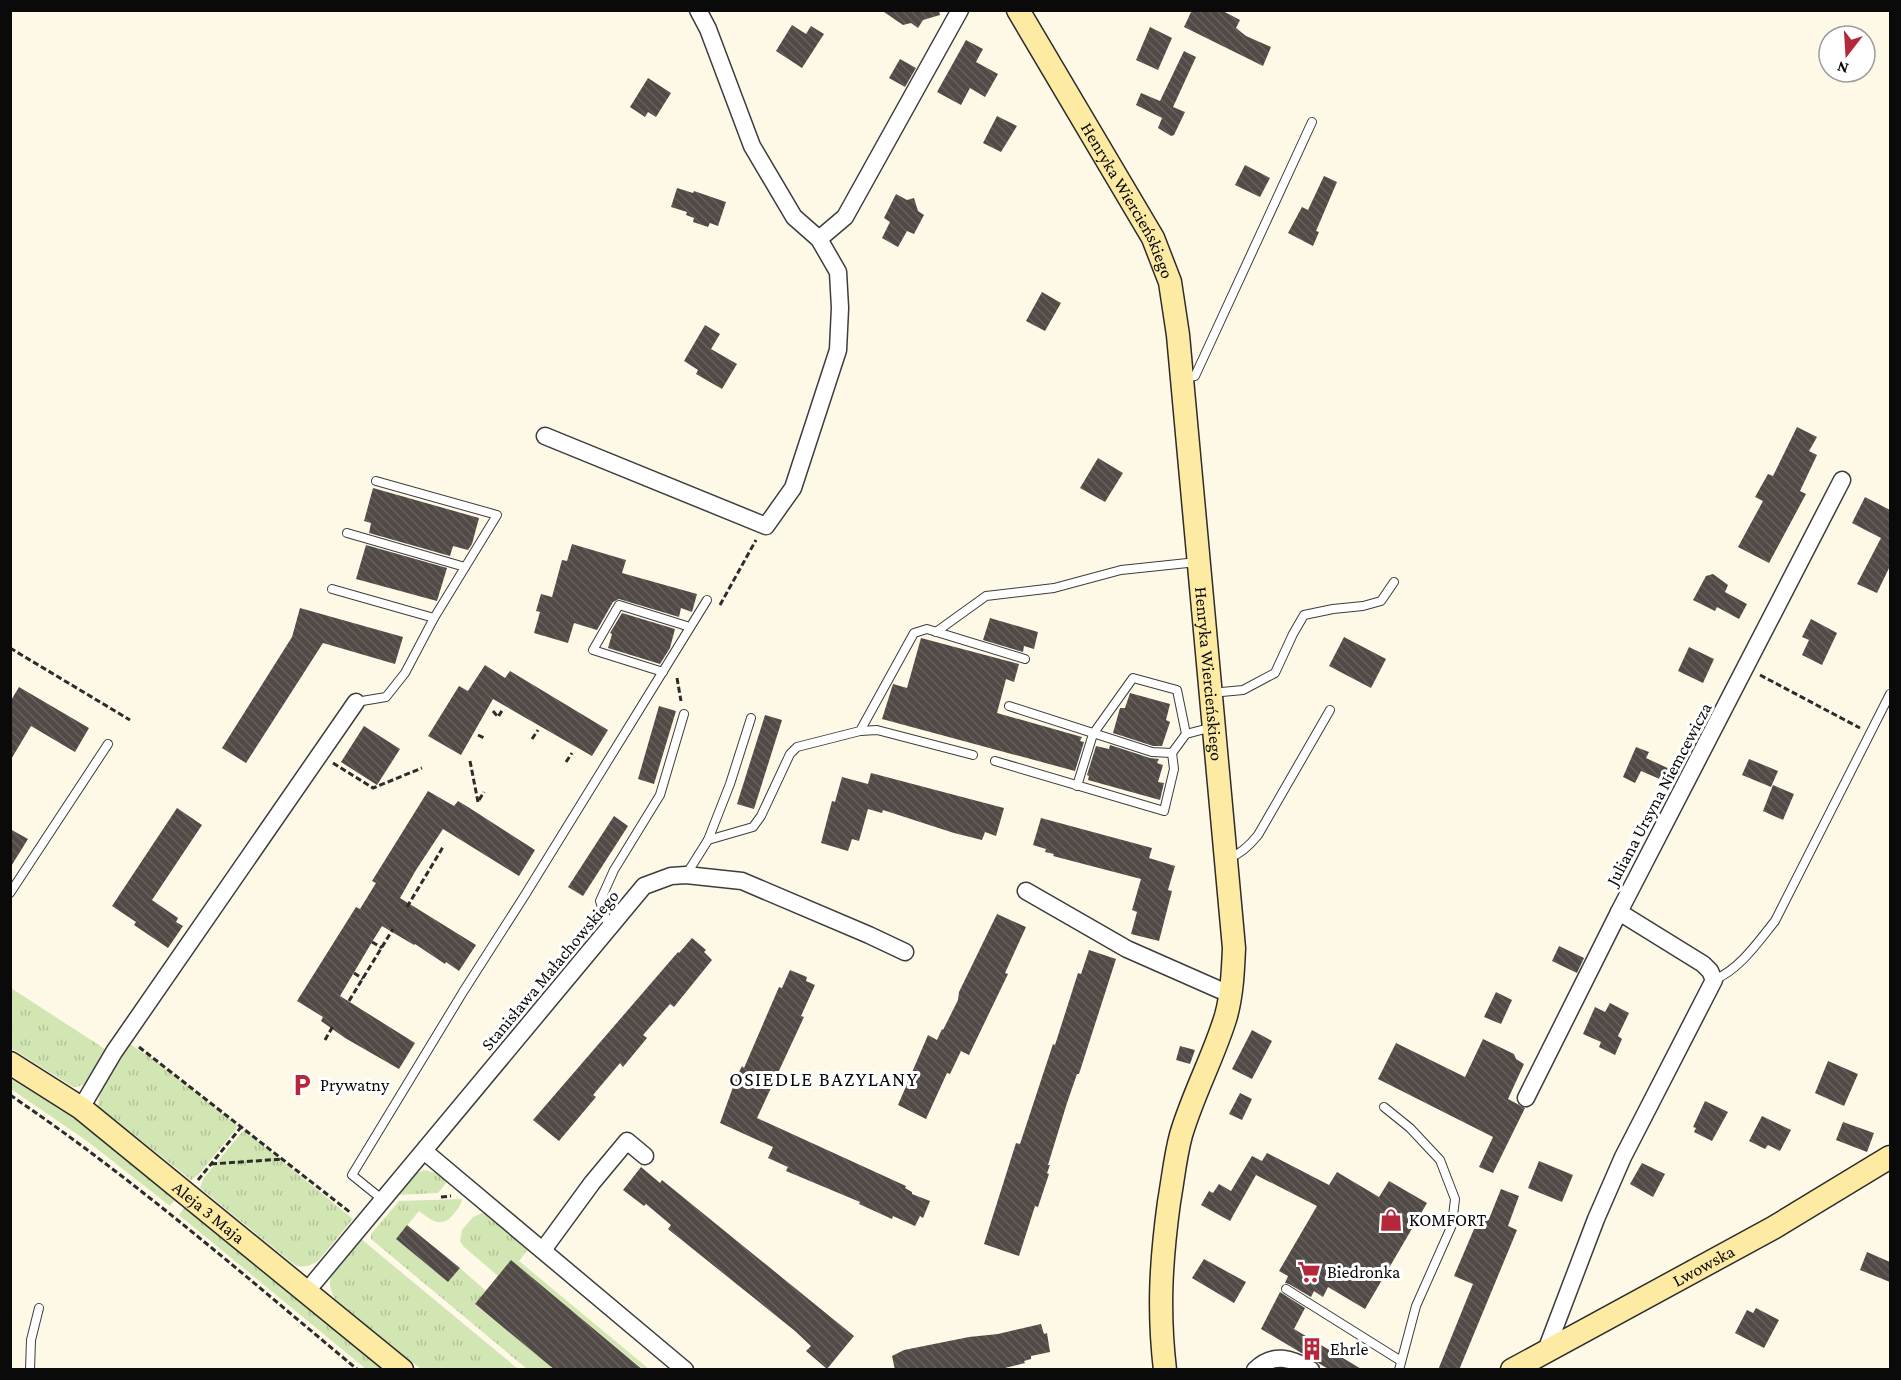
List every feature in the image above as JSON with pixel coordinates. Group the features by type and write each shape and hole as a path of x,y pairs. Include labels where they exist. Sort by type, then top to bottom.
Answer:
{"street":[{"path":"545,436 766,526 793,488 838,350 840,308 838,272 819,239 794,217 752,146 708,28 698,10"},
{"path":"819,239 845,217 960,10"},
{"name":"Henryka Wiercieńskiego","path":"1018,10 1153,238 1170,282 1176,312 1234,948 1232,991 1226,1016 1190,1107 1178,1148 1162,1253 1161,1336 1165,1370"},
{"name":"Juliana Ursyna Niemcewicza","path":"1714,981 1710,971 1703,964 1619,912 1842,480"},
{"path":"81,1108 125,1037 356,702"},
{"name":"Stanisława Małachowskiego","path":"307,1291 644,886 671,876 686,875 742,881 869,934 905,952"},
{"path":"1026,891 1127,949 1220,990 1232,991"},
{"path":"1526,1098 1619,912"},
{"path":"1545,1353 1596,1219 1623,1157 1714,981"},
{"name":"Aleja 3 Maja","path":"10,1063 81,1108 402,1370"},
{"path":"543,1250 592,1183 627,1141 645,1156"},
{"path":"424,1151 685,1370"},
{"name":"Lwowska","path":"1512,1370 1773,1228 1890,1157"},
{"path":"1255,1370 1272,1358 1286,1358 1311,1370"}],"lane":[{"path":"1183,378 1195,376 1312,122"},
{"path":"356,702 386,697 405,673 434,618 497,515 376,481"},
{"path":"347,533 465,567"},
{"path":"936,632 987,596 1054,588 1121,570 1198,562"},
{"path":"1210,693 1243,690 1275,673 1304,615 1381,601 1394,582"},
{"path":"332,589 434,618"},
{"path":"383,1200 352,1175 707,600"},
{"path":"663,672 593,650 619,605 690,627"},
{"path":"860,731 914,633 927,629 1025,659"},
{"path":"1077,786 1093,734 1133,678 1177,690 1186,734"},
{"path":"1714,981 1726,975 1751,951 1775,921 1890,694"},
{"path":"1009,706 1152,752 1172,753"},
{"path":"1226,859 1235,856 1250,845 1258,835 1330,710"},
{"path":"609,928 600,901 614,870 660,795 684,714"},
{"path":"686,875 708,840 752,718"},
{"path":"995,761 1164,811 1174,769 1172,753 1186,734 1213,727"},
{"path":"708,840 753,827 761,816 790,754 797,747 860,731 877,730 973,754"},
{"path":"10,893 108,744"},
{"path":"1286,1289 1400,1365 1416,1306 1452,1225 1455,1199 1440,1160 1410,1128 1384,1107"},
{"path":"30,1370 31,1340 39,1308"}],"path":[{"path":"10,648 130,720"},
{"path":"1746,668 1870,733"},
{"path":"494,711 498,717 504,709"},
{"path":"532,740 538,730"},
{"path":"478,735 484,738"},
{"path":"566,762 572,753"},
{"path":"320,754 373,788 422,768"},
{"path":"470,761 478,802 484,792"},
{"path":"407,907 443,848"},
{"path":"349,1001 393,929"},
{"path":"372,942 382,948"},
{"path":"354,973 363,979"},
{"path":"325,1040 333,1026"},
{"path":"125,1037 157,1059 355,1216"},
{"path":"10,1095 62,1130 138,1189 358,1370"},
{"path":"195,1183 242,1126"},
{"path":"211,1164 283,1159"}],"green space":[{"path":"11,988 108,1051 90,1080 73,1087 11,1048"},
{"path":"130,1044 236,1124 237,1128 198,1175 191,1180 98,1106 100,1090"},
{"path":"10,1074 66,1110 177,1197 170,1206 87,1141 11,1089"},
{"path":"245,1131 353,1219 318,1261 307,1266 294,1264 200,1188 203,1179"},
{"path":"424,1170 436,1173 447,1182 438,1193 396,1195 413,1175"},
{"path":"462,1199 456,1212 443,1222 435,1221 419,1211 396,1239 448,1282 460,1268 486,1291 475,1305 555,1369 527,1369 371,1239 371,1234 399,1201"},
{"path":"187,1204 387,1369 366,1369 179,1215"},
{"path":"482,1213 488,1214 528,1249 519,1261 649,1369 643,1369 511,1261 498,1276 463,1246 460,1241 462,1230 473,1217"},
{"path":"360,1238 518,1369 421,1369 336,1300 330,1287 332,1273"}],"building":[{"path":"881,10 939,10 940,15 923,20 918,28 911,23 903,25"},
{"path":"1192,10 1221,10 1240,20 1236,28 1246,36 1271,47 1263,66 1184,27"},
{"path":"792,25 806,34 811,26 824,34 802,68 776,51"},
{"path":"1150,27 1172,38 1158,70 1136,60"},
{"path":"966,40 983,49 976,62 998,74 985,97 970,88 961,105 937,92"},
{"path":"1184,51 1196,57 1173,107 1185,112 1174,135 1171,136 1158,128 1162,118 1136,105 1141,93 1160,101"},
{"path":"900,59 916,68 905,87 889,78"},
{"path":"648,78 671,93 656,117 648,112 645,117 630,107"},
{"path":"997,116 1017,126 1001,152 983,143"},
{"path":"1245,165 1270,178 1260,197 1235,185"},
{"path":"1324,176 1337,182 1316,231 1319,232 1313,246 1288,233 1302,207 1308,210"},
{"path":"677,188 726,202 718,226 710,223 708,227 693,222 694,218 686,215 687,212 671,207"},
{"path":"896,194 907,200 914,198 918,211 924,215 914,234 907,231 898,247 882,238 890,222 884,218"},
{"path":"1042,292 1061,303 1045,331 1026,321"},
{"path":"705,325 720,334 711,349 737,364 722,389 696,374 698,370 684,361"},
{"path":"1797,427 1817,437 1809,451 1817,455 1800,491 1806,494 1769,563 1738,547 1763,501 1755,497 1768,474 1773,476"},
{"path":"1098,458 1123,473 1105,502 1080,488"},
{"path":"373,488 479,518 472,544 468,550 453,546 450,556 369,533 371,523 364,521"},
{"path":"1865,497 1890,510 1890,566 1877,593 1857,584 1881,538 1852,523"},
{"path":"572,544 626,560 622,573 697,594 692,612 681,608 679,617 619,599 613,602 597,630 574,623 568,643 534,633 540,612 536,611 541,594 552,597 562,560 567,561"},
{"path":"366,545 447,568 437,601 356,579"},
{"path":"1713,574 1728,585 1725,592 1747,604 1739,619 1717,607 1715,611 1693,600 1706,576"},
{"path":"300,608 403,637 395,664 323,643 246,763 222,748 292,637"},
{"path":"622,613 675,629 670,648 660,664 608,648 612,634 610,633"},
{"path":"990,618 1038,632 1034,649 1024,646 1023,652 983,640"},
{"path":"1811,619 1837,633 1822,665 1802,655 1809,640 1802,637"},
{"path":"1344,637 1386,659 1371,688 1329,666"},
{"path":"921,638 1019,664 1014,682 1006,679 997,713 1082,737 1080,741 1084,742 1075,771 882,719 893,684 907,688"},
{"path":"1689,647 1714,659 1703,683 1678,671"},
{"path":"485,665 505,678 510,671 608,730 592,756 493,699 461,755 428,736 459,686 468,691"},
{"path":"19,687 89,728 75,752 31,726 10,761 10,702"},
{"path":"1130,693 1170,704 1166,720 1170,722 1162,746 1153,746 1113,733 1120,708 1125,708"},
{"path":"659,706 676,711 654,784 638,779"},
{"path":"765,715 782,720 754,809 737,804"},
{"path":"364,726 400,749 377,785 341,762"},
{"path":"1110,745 1159,759 1157,763 1163,765 1158,782 1164,783 1160,800 1088,780 1087,775 1096,746 1109,749"},
{"path":"1636,747 1649,752 1646,758 1674,771 1669,783 1641,771 1635,783 1623,777"},
{"path":"1749,759 1778,771 1771,787 1742,775"},
{"path":"871,773 1004,808 996,836 985,832 982,840 883,810 882,813 868,809 859,841 852,839 848,851 821,843 832,801 835,802 842,777 868,784"},
{"path":"1773,785 1794,794 1783,820 1763,811"},
{"path":"428,791 454,806 458,801 535,850 519,876 443,829 416,870 400,898 476,945 459,971 382,926 372,942 340,996 415,1043 399,1069 345,1038 321,1021 323,1017 297,1001 356,907 360,909 376,883 372,881"},
{"path":"177,808 202,825 152,900 178,918 176,922 183,926 168,948 134,925 136,922 112,906"},
{"path":"614,816 628,826 583,896 568,887"},
{"path":"1041,818 1152,848 1149,858 1175,866 1168,890 1172,891 1159,941 1131,934 1137,912 1132,910 1141,879 1053,856 1054,854 1045,852 1046,849 1033,845"},
{"path":"10,829 28,839 10,868"},
{"path":"997,914 1026,927 1005,973 1008,974 969,1055 961,1051 950,1074 947,1073 926,1119 898,1105 928,1035 937,1040 943,1030"},
{"path":"692,938 706,950 704,952 712,960 674,1007 670,1004 643,1035 647,1038 623,1067 620,1063 593,1095 596,1097 559,1141 533,1120"},
{"path":"1559,946 1584,958 1577,973 1552,961"},
{"path":"1089,950 1116,959 1079,1074 1077,1074 1067,1103 1048,1165 1050,1165 1047,1173 1049,1174 1038,1207 1035,1206 1019,1256 984,1244 1016,1143 1020,1144 1078,973 1081,974"},
{"path":"790,970 807,977 806,981 815,985 801,1016 804,1017 757,1118 906,1186 905,1188 912,1194 930,1201 923,1218 920,1216 915,1226 893,1216 892,1219 859,1204 860,1202 786,1171 788,1167 768,1158 773,1147 720,1123 737,1076 742,1066 744,1068 779,987 782,988"},
{"path":"1496,992 1512,1000 1501,1024 1484,1017"},
{"path":"1610,1003 1629,1013 1618,1036 1622,1039 1615,1055 1599,1047 1601,1042 1583,1034 1595,1007 1605,1012"},
{"path":"1252,1030 1272,1041 1252,1079 1232,1069"},
{"path":"1483,1039 1514,1054 1516,1059 1524,1064 1508,1099 1525,1108 1493,1173 1479,1167 1493,1137 1378,1079 1396,1043 1465,1077"},
{"path":"1180,1046 1195,1050 1190,1064 1176,1060"},
{"path":"1828,1061 1858,1074 1844,1106 1815,1093"},
{"path":"1240,1093 1252,1099 1242,1120 1229,1114"},
{"path":"1705,1101 1728,1112 1712,1141 1694,1132 1696,1128 1693,1127"},
{"path":"1762,1116 1791,1130 1780,1151 1768,1145 1765,1149 1749,1141"},
{"path":"1843,1122 1874,1133 1867,1152 1836,1140"},
{"path":"1267,1153 1329,1185 1337,1172 1379,1197 1389,1181 1427,1203 1365,1309 1328,1287 1323,1297 1314,1291 1311,1297 1285,1283 1288,1276 1279,1271 1317,1206 1256,1175 1230,1221 1201,1205 1209,1191 1213,1193 1219,1184 1231,1191 1252,1156 1262,1161"},
{"path":"1539,1161 1573,1175 1562,1202 1528,1188"},
{"path":"1642,1163 1665,1174 1653,1197 1630,1184"},
{"path":"641,1167 660,1183 662,1180 854,1336 827,1369 806,1351 811,1346 795,1331 668,1229 671,1225 646,1204 644,1206 623,1190"},
{"path":"1501,1189 1519,1196 1508,1226 1517,1230 1459,1370 1438,1370 1473,1284 1454,1276 1480,1215 1489,1219"},
{"path":"407,1225 460,1268 448,1282 396,1239"},
{"path":"1867,1252 1890,1262 1890,1282 1860,1270"},
{"path":"1204,1259 1246,1282 1234,1303 1192,1278"},
{"path":"511,1260 643,1370 555,1370 475,1304"},
{"name":"Ehrle","path":"1280,1292 1305,1308 1294,1329 1363,1370 1330,1370 1261,1329"},
{"path":"1756,1308 1779,1320 1764,1348 1735,1333 1747,1310 1753,1313"},
{"path":"1041,1324 1044,1334 1047,1333 1050,1352 1031,1356 1031,1359 1024,1361 1025,1363 997,1370 895,1370 892,1356 904,1350 969,1337 998,1334"}],"place":[{"name":"Prywatny","path":"302,1085"},
{"name":"KOMFORT","path":"1391,1220"},
{"name":"Biedronka","path":"1309,1272"},
{"name":"Ehrle","path":"1312,1349"}],"district":[{"name":"OSIEDLE BAZYLANY","path":"824,1079"}]}
